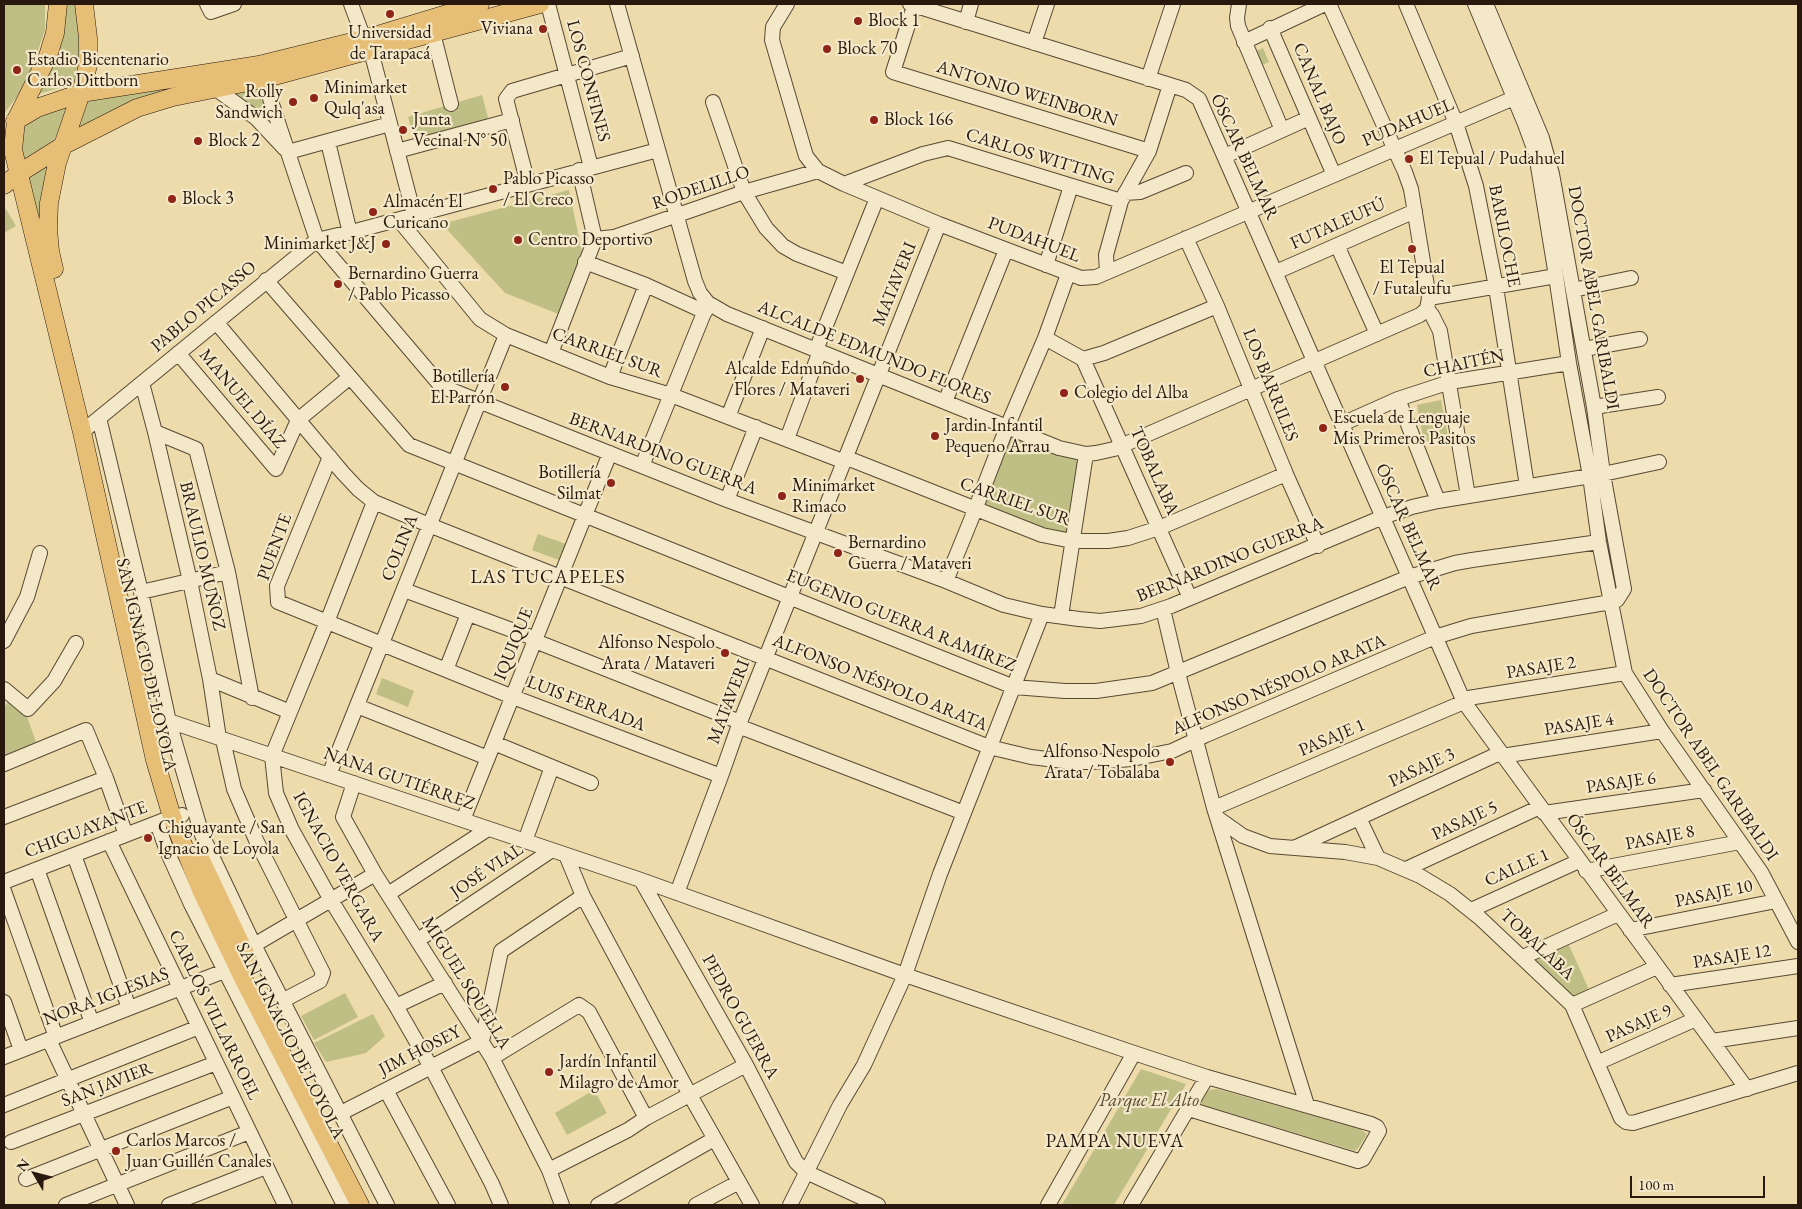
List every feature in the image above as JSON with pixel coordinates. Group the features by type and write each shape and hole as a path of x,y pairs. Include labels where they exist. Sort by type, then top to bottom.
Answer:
{"main road":[{"path":"10,126 48,56 56,33 58,4"},
{"name":"SAN IGNACIO DE LOYOLA","path":"84,4 88,38 88,65 81,93 55,170 50,196 48,229 50,252 91,425 165,758 170,818 192,839 242,961 360,1205"},
{"path":"367,45 480,4"},
{"path":"4,185 64,145 137,108 173,97 216,89 261,72 367,45 433,33 517,7 540,4"},
{"path":"88,65 91,76 97,81 114,88"},
{"path":"10,126 37,108 81,93 261,72"},
{"name":"SAN IGNACIO DE LOYOLA","path":"10,126 18,174 28,212 91,425"},
{"path":"4,196 8,194 18,197 28,212"},
{"name":"SAN IGNACIO DE LOYOLA","path":"242,961 372,1205"}],"street":[{"path":"209,8 234,4"},
{"path":"351,4 367,45 414,216"},
{"name":"LOS CONFINES","path":"548,4 568,75 585,169"},
{"path":"617,4 697,287 707,308 642,466"},
{"name":"PUDAHUEL","path":"788,4 772,27 772,40 806,156 818,171 844,184 940,224 1068,274 1088,278 1096,277 1250,212 1514,98"},
{"path":"966,22 972,4"},
{"path":"1034,43 1047,4"},
{"path":"1148,79 1173,4"},
{"path":"1239,4 1237,18 1244,42 1282,130"},
{"path":"1244,42 1270,28 1325,4"},
{"path":"1329,4 1395,149 1411,189 1416,211 1428,303 1440,331 1468,496"},
{"name":"BARILOCHE","path":"1406,4 1456,123 1476,186 1496,287 1527,486"},
{"name":"DOCTOR ABEL GARIBALDI","path":"1475,4 1526,124 1536,154 1569,363 1624,582 1624,590 1620,596 1617,600 1610,602"},
{"name":"DOCTOR ABEL GARIBALDI","path":"1486,4 1547,154 1557,199 1594,407 1599,542 1625,673 1662,731 1761,872 1798,942"},
{"name":"ÓSCAR BELMAR","path":"912,5 1170,85 1191,92 1199,99 1463,701 1747,1089"},
{"name":"ANTONIO WEINBORN","path":"912,5 893,72 1149,151"},
{"name":"CANAL BAJO","path":"1270,28 1334,176"},
{"path":"433,33 451,104"},
{"path":"528,184 506,99 512,91 632,56"},
{"name":"BERNARDINO GUERRA","path":"261,72 317,240 442,386 727,500 946,580 1004,605 1042,614 1079,619 1100,621 1124,620 1163,609 1412,506 1438,500 1596,475 1659,462"},
{"path":"1107,272 1106,255 1123,197 1149,151 1170,85"},
{"name":"BERNARDINO GUERRA","path":"216,89 256,118 288,152"},
{"path":"712,102 744,192 766,228 783,246 796,254 847,273"},
{"path":"1225,156 1309,118"},
{"path":"397,151 512,120"},
{"path":"288,152 390,124"},
{"path":"328,142 355,232"},
{"name":"CARLOS WITTING","path":"844,184 923,154 948,148 1071,186 1123,197"},
{"name":"PABLO PICASSO","path":"91,425 317,240 355,232 658,150"},
{"path":"551,353 595,239 585,169"},
{"name":"RODELILLO","path":"595,239 614,237 744,192 818,171"},
{"path":"1123,197 1140,192 1186,172"},
{"path":"1046,265 1071,186"},
{"path":"787,439 818,350 877,198"},
{"name":"FUTALEUFÚ","path":"1276,272 1416,211"},
{"name":"CARRIEL SUR","path":"399,220 480,319 506,336 610,377 671,396 756,427 1042,535 1072,541 1108,541 1128,538 1159,528 1286,474"},
{"name":"MATAVERI","path":"677,893 739,724 940,224"},
{"name":"PABLO PICASSO","path":"334,258 336,250 342,242 355,232"},
{"name":"LOS BARRILES","path":"1186,238 1217,306 1286,474 1318,546"},
{"path":"1337,245 1377,334"},
{"path":"945,402 1006,250"},
{"name":"ALCALDE EDMUNDO FLORES","path":"585,262 763,328 1068,451 1086,454 1122,446 1420,316 1428,303"},
{"path":"946,580 975,510 1006,426 1045,338 1068,274"},
{"path":"1428,303 1496,287 1556,276"},
{"path":"1573,290 1631,278"},
{"name":"EUGENIO GUERRA RAMÍREZ","path":"266,280 409,445 1014,687 1065,691 1096,691 1152,683 1409,577 1464,561 1599,542"},
{"path":"610,377 646,285"},
{"path":"1045,338 1083,359 1104,353 1217,306"},
{"name":"ALFONSO NÉSPOLO ARATA","path":"216,322 350,481 374,502 429,526 989,747 1045,760 1119,761 1172,751 1436,637 1471,626 1610,602"},
{"path":"728,417 763,328"},
{"name":"COLINA","path":"329,775 506,336"},
{"path":"1584,348 1640,339"},
{"name":"MANUEL DÍAZ","path":"178,353 276,469 298,420 350,377"},
{"name":"TOBALABA","path":"1083,359 1190,598"},
{"name":"CHAITÉN","path":"1342,424 1398,399 1450,382 1569,363"},
{"name":"BRAULIO MUÑOZ","path":"142,383 190,581 221,739 234,789 256,840 323,975 320,981 282,1001"},
{"path":"1594,407 1658,397"},
{"path":"1398,399 1438,500"},
{"name":"SAN IGNACIO DE LOYOLA","path":"91,425 141,592 156,717 202,835 242,961 344,1205"},
{"path":"727,500 756,427"},
{"path":"155,432 196,449 228,572 252,698"},
{"name":"IQUIQUE","path":"463,820 610,453"},
{"path":"1061,616 1086,454"},
{"name":"PUENTE","path":"330,457 277,586 278,602 382,644"},
{"name":"IGNACIO VERGARA","path":"374,502 272,756 276,793 292,830 331,900 431,1067 502,1205"},
{"path":"4,641 27,597 40,553"},
{"path":"141,592 228,572"},
{"path":"404,590 535,640 739,724 964,812"},
{"path":"1163,609 1216,814 1307,1105"},
{"path":"446,670 468,614"},
{"path":"790,1205 840,1104 864,1065 905,975 940,874 1042,614"},
{"path":"5,692 28,709 54,681 76,643"},
{"name":"LUIS FERRADA","path":"382,644 513,697 721,776"},
{"name":"PASAJE 2","path":"1463,701 1625,673"},
{"path":"210,679 252,698 290,712"},
{"name":"PASAJE 1","path":"1216,814 1463,701"},
{"path":"357,706 488,758"},
{"name":"NANA GUTIÉRREZ","path":"156,717 641,880 905,975 1134,1053 1207,1077 1371,1124 1377,1127 1379,1131 1363,1160 1358,1161 1189,1109"},
{"path":"4,764 86,730 106,778 126,835"},
{"name":"PASAJE 4","path":"1501,755 1662,731"},
{"path":"494,743 591,783"},
{"name":"PASAJE 3","path":"1292,848 1501,755"},
{"path":"525,841 552,767"},
{"path":"4,817 106,778"},
{"name":"MIGUEL SQUELLA","path":"354,783 343,817 375,874 492,1058 549,1170 562,1205"},
{"name":"PASAJE 6","path":"1542,810 1704,790"},
{"name":"PASAJE 5","path":"1406,869 1542,810"},
{"name":"TOBALABA","path":"1216,814 1234,830 1253,841 1270,846 1345,852 1378,858 1406,869 1441,888 1470,910 1523,957 1572,1005 1621,1118 1626,1122 1633,1123 1747,1089"},
{"name":"SAN IGNACIO DE LOYOLA","path":"170,818 167,850 187,895 242,961 282,1001 387,1205"},
{"name":"CHIGUAYANTE","path":"4,882 170,818"},
{"path":"1359,818 1378,858"},
{"path":"388,894 488,828"},
{"name":"CARLOS VILLARROEL","path":"110,841 266,1167 280,1204"},
{"name":"PASAJE 8","path":"1583,866 1740,842"},
{"name":"JOSÉ VIAL","path":"418,940 552,850"},
{"path":"74,855 129,1008"},
{"path":"566,855 583,896 714,1139 752,1205"},
{"name":"CALLE 1","path":"1470,910 1583,866"},
{"path":"37,869 92,1022"},
{"name":"NORA IGLESIAS","path":"4,1057 180,988 242,961 297,920 375,874"},
{"name":"PEDRO GUERRA","path":"641,880 746,1065 796,1162 806,1172"},
{"path":"4,891 68,1080 127,1205"},
{"name":"JIM HOSEY","path":"339,1114 482,1041 501,951 583,896"},
{"name":"PASAJE 10","path":"1630,930 1776,901"},
{"path":"1523,957 1618,914"},
{"path":"1572,1005 1657,966"},
{"name":"PASAJE 12","path":"1670,985 1798,966"},
{"path":"396,1006 445,983"},
{"path":"4,1002 21,1050"},
{"path":"492,1058 579,1005 589,1012 646,1118"},
{"name":"PASAJE 9","path":"1597,1063 1696,1019"},
{"path":"4,1105 199,1027"},
{"path":"1712,1042 1798,1028"},
{"path":"1048,1205 1134,1053"},
{"name":"SAN JAVIER","path":"11,1142 216,1063"},
{"path":"549,1170 628,1130 646,1118 746,1065"},
{"path":"1747,1089 1798,1074"},
{"path":"1131,1205 1207,1077"},
{"path":"386,1090 448,1205"},
{"path":"26,1179 233,1097"},
{"path":"66,1205 249,1132"},
{"path":"598,1205 714,1139"},
{"path":"169,1205 266,1167"},
{"path":"806,1172 873,1204"},
{"path":"696,1205 739,1182"}],"green space":[{"name":"Estadio Bicentenario Carlos Dittborn","path":"4,4 45,4 45,30 26,84 4,114"},
{"path":"63,4 78,4 82,67 76,83 32,96"},
{"path":"1263,48 1269,62 1259,66 1251,53"},
{"path":"248,70 73,132 82,100"},
{"path":"258,86 263,89 278,133 230,91"},
{"path":"482,95 490,125 416,144 408,117"},
{"path":"65,105 68,111 52,143 27,160 20,155 20,130 30,116"},
{"path":"52,157 43,239 24,176"},
{"name":"Centro Deportivo","path":"569,190 583,257 561,315 505,293 442,224"},
{"path":"6,209 16,226 4,233 4,210"},
{"path":"1441,400 1448,437 1424,442 1417,405"},
{"path":"1012,437 1057,455 1074,459 1082,464 1066,536 986,510 982,504 1008,439"},
{"path":"538,534 566,544 559,560 532,550"},
{"path":"382,678 414,691 408,707 376,694"},
{"path":"10,700 27,717 38,747 4,757 4,707"},
{"path":"1568,943 1590,992 1577,997 1570,995 1536,966 1536,958"},
{"path":"345,993 358,1017 314,1040 301,1016"},
{"path":"373,1014 385,1036 366,1053 326,1062 314,1043"},
{"name":"Parque El Alto","path":"1141,1069 1186,1084 1114,1205 1062,1205"},
{"path":"1217,1089 1360,1129 1367,1134 1355,1151 1200,1104 1209,1090"},
{"path":"594,1090 607,1113 567,1135 555,1113"}],"place":[{"name":"Universidad de Tarapacá","path":"390,14"},
{"name":"Block 1","path":"858,21"},
{"name":"Viviana","path":"543,29"},
{"name":"Block 70","path":"827,49"},
{"name":"Estadio Bicentenario Carlos Dittborn","path":"17,70"},
{"name":"Minimarket Qulq'asa","path":"314,98"},
{"name":"Rolly Sandwich","path":"293,102"},
{"name":"Block 166","path":"874,120"},
{"name":"Junta Vecinal N° 50","path":"403,130"},
{"name":"Block 2","path":"198,141"},
{"name":"El Tepual / Pudahuel","path":"1409,159"},
{"name":"Pablo Picasso / El Creco","path":"493,189"},
{"name":"Block 3","path":"172,199"},
{"name":"Almacén El Curicano","path":"373,212"},
{"name":"Centro Deportivo","path":"518,240"},
{"name":"Minimarket J&J","path":"386,244"},
{"name":"El Tepual / Futaleufu","path":"1412,249"},
{"name":"Bernardino Guerra / Pablo Picasso","path":"338,284"},
{"name":"Alcalde Edmundo Flores / Mataveri","path":"860,379"},
{"name":"Botillería El Parrón","path":"505,387"},
{"name":"Colegio del Alba","path":"1064,393"},
{"name":"Escuela de Lenguaje Mis Primeros Pasitos","path":"1323,428"},
{"name":"Jardin Infantil Pequeno Arrau","path":"935,436"},
{"name":"Botillería Silmat","path":"611,483"},
{"name":"Minimarket Rimaco","path":"782,496"},
{"name":"Bernardino Guerra / Mataveri","path":"838,553"},
{"name":"Alfonso Nespolo Arata / Mataveri","path":"725,653"},
{"name":"Alfonso Nespolo Arata / Tobalaba","path":"1170,762"},
{"name":"Chiguayante / San Ignacio de Loyola","path":"148,838"},
{"name":"Jardín Infantil Milagro de Amor","path":"549,1072"},
{"name":"Carlos Marcos / Juan Guillén Canales","path":"116,1151"}],"district":[{"name":"LAS TUCAPELES","path":"548,578"},
{"name":"PAMPA NUEVA","path":"1115,1142"}]}
